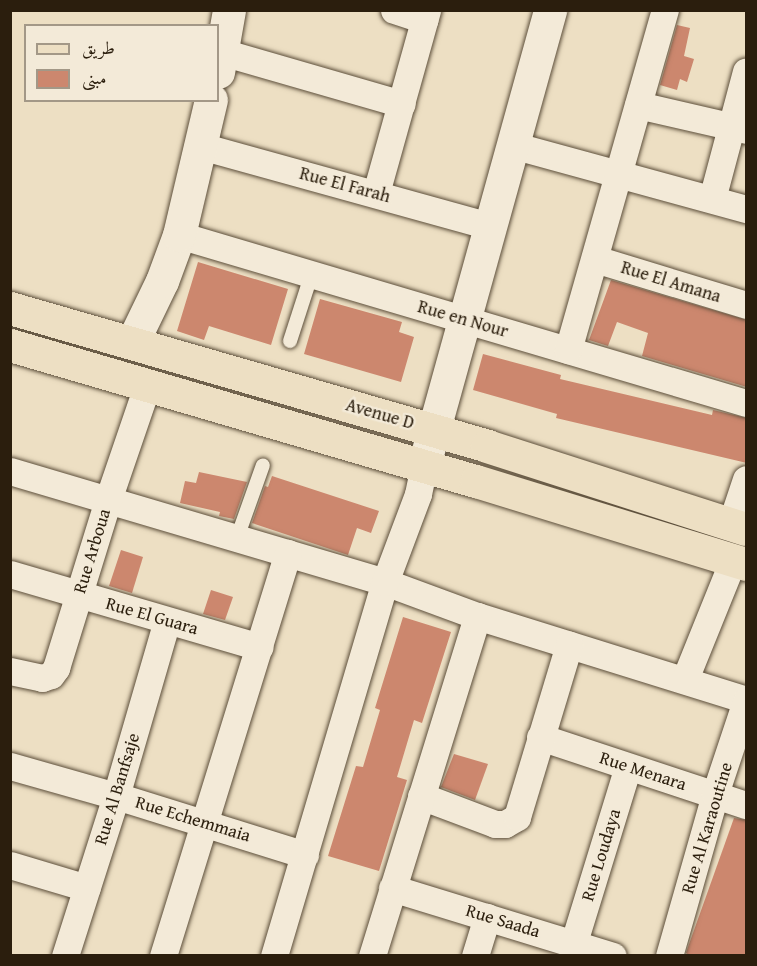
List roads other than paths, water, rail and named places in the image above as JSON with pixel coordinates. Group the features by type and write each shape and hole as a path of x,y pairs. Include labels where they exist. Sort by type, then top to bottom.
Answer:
{"main road":[{"name":"Avenue D","path":"10,308 434,430 739,527"},
{"name":"Avenue D","path":"10,345 147,387 424,465 740,562"}],"street":[{"path":"229,10 220,62 402,104"},
{"path":"376,193 426,15 394,10"},
{"path":"274,956 385,582 418,494 549,10"},
{"path":"568,350 620,176 665,10"},
{"path":"712,200 739,128 747,71"},
{"path":"132,343 162,281 179,235 211,102"},
{"path":"638,105 739,128"},
{"path":"512,145 747,209"},
{"name":"Rue El Farah","path":"201,146 489,226"},
{"name":"Rue en Nour","path":"179,235 310,276 747,403"},
{"name":"Rue El Amana","path":"595,259 747,305"},
{"name":"Rue Arboua","path":"10,671 32,677 51,675 57,668 108,500 147,387"},
{"path":"10,471 385,582 477,616 747,700"},
{"path":"739,527 747,479"},
{"path":"163,956 288,554"},
{"path":"685,680 740,562"},
{"name":"Rue El Guara","path":"10,574 260,647"},
{"path":"372,956 477,616"},
{"name":"Rue Al Banfsaje","path":"65,956 116,796 167,621"},
{"path":"421,796 495,824 505,824 517,817 569,645"},
{"name":"Rue Al Karaoutine","path":"669,956 715,794 747,700"},
{"name":"Rue Menara","path":"540,737 747,805"},
{"name":"Rue Echemmaia","path":"10,766 116,796 305,855"},
{"name":"Rue Loudaya","path":"574,942 628,767"},
{"path":"10,866 87,888"},
{"name":"Rue Saada","path":"392,888 574,942 613,956"},
{"path":"475,956 487,917"}],"lane":[{"path":"290,341 310,276"},
{"path":"237,538 263,465"}]}
